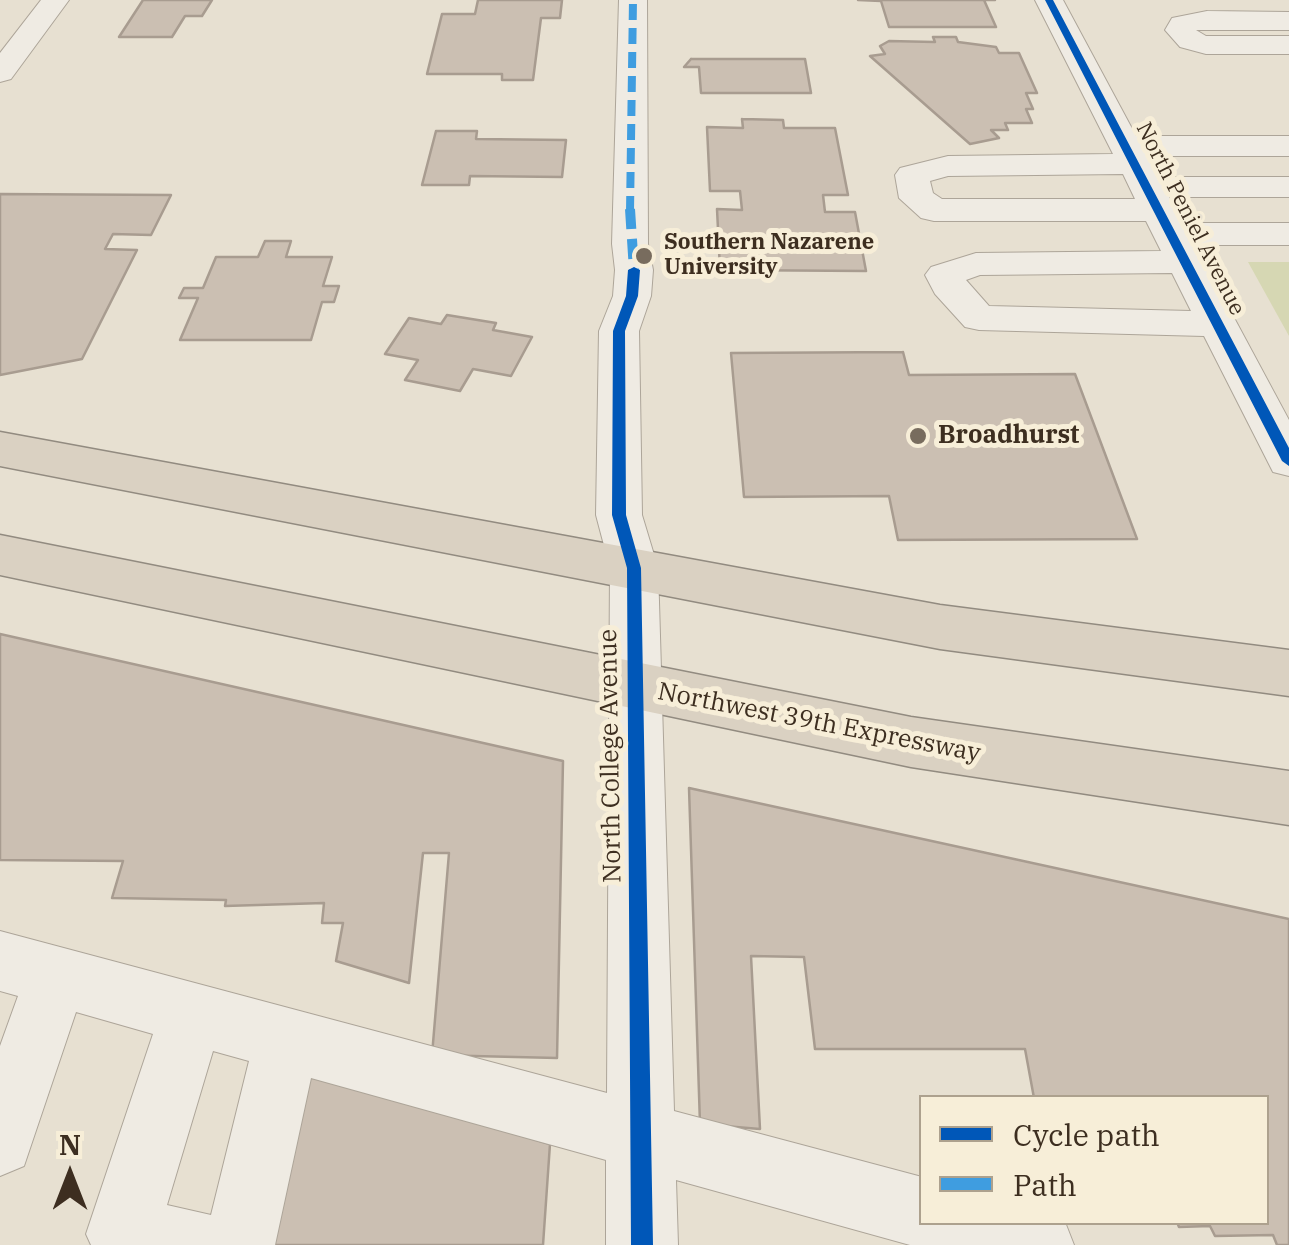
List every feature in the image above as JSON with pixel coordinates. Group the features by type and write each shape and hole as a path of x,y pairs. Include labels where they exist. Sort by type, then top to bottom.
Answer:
{"highway":[{"path":"0,449 940,627 1289,673"},
{"name":"Northwest 39th Expressway","path":"0,555 911,742 1289,798"}],"street":[{"path":"0,73 54,0"},
{"name":"North College Avenue","path":"633,0 630,244 634,270 632,296 619,331 619,386 620,515 634,568 642,1245"},
{"name":"North Peniel Avenue","path":"1049,0 1289,460"},
{"path":"1158,0 1190,22 1289,21"},
{"path":"1190,22 1179,30 1190,41 1289,44"},
{"path":"1218,324 979,318 954,294 944,275 1154,200 1289,146"},
{"path":"1289,187 1154,200 934,210 916,198 912,175 948,166 1154,200 1289,234"},
{"path":"0,1142 28,969 919,1212"},
{"path":"192,1014 122,1234 197,1245"},
{"path":"239,1245 286,1039"},
{"path":"967,1225 1038,1245"}],"green space":[{"path":"1248,262 1289,262 1289,336"}],"building":[{"path":"143,0 212,0 202,16 185,16 172,37 119,37"},
{"path":"478,0 562,0 560,18 541,18 533,80 502,80 502,74 427,74 442,14 475,14"},
{"path":"858,0 984,0 996,27 889,27 881,1"},
{"path":"933,37 956,37 958,42 996,47 999,53 1019,53 1037,93 1026,93 1033,109 1026,109 1032,123 1005,123 1008,130 991,130 999,138 970,144 870,56 885,54 880,46 889,41 935,42"},
{"path":"691,59 805,59 811,93 701,93 699,67 684,67"},
{"path":"742,119 783,120 784,128 835,128 848,195 823,195 825,212 855,212 866,271 720,270 717,209 742,210 740,191 710,191 707,127 743,128"},
{"path":"436,131 477,131 476,139 566,140 562,177 470,176 469,185 422,185"},
{"path":"0,194 171,195 151,235 113,234 105,249 137,250 82,359 0,375"},
{"path":"265,241 291,241 286,257 332,257 323,286 339,286 334,302 322,302 311,340 180,340 198,298 179,298 184,288 203,288 216,257 258,257"},
{"path":"447,315 496,323 493,330 532,337 511,376 473,369 460,391 405,380 418,360 385,354 409,318 441,324"},
{"name":"Broadhurst","path":"903,352 909,375 1075,374 1137,539 898,540 889,496 744,497 731,353"},
{"path":"0,634 563,761 557,1058 432,1055 449,853 423,853 409,983 336,961 343,923 322,923 324,903 225,906 226,900 112,898 123,861 0,860"},
{"path":"689,788 1289,919 1289,1245 1277,1245 1273,1235 1215,1236 1210,1226 1178,1225 1269,1225 1269,1095 1033,1095 1025,1049 815,1049 804,957 751,956 760,1129 700,1124"},
{"path":"302,1070 550,1144 543,1245 268,1245"}],"marked path":[{"path":"633,0 630,244 634,270"}],"cycle path":[{"path":"1049,0 1289,461"},
{"path":"634,270 632,296 619,331 619,515 634,568 642,1245"}],"place":[{"name":"Southern Nazarene University","path":"644,256"},
{"name":"Broadhurst","path":"918,436"}]}
